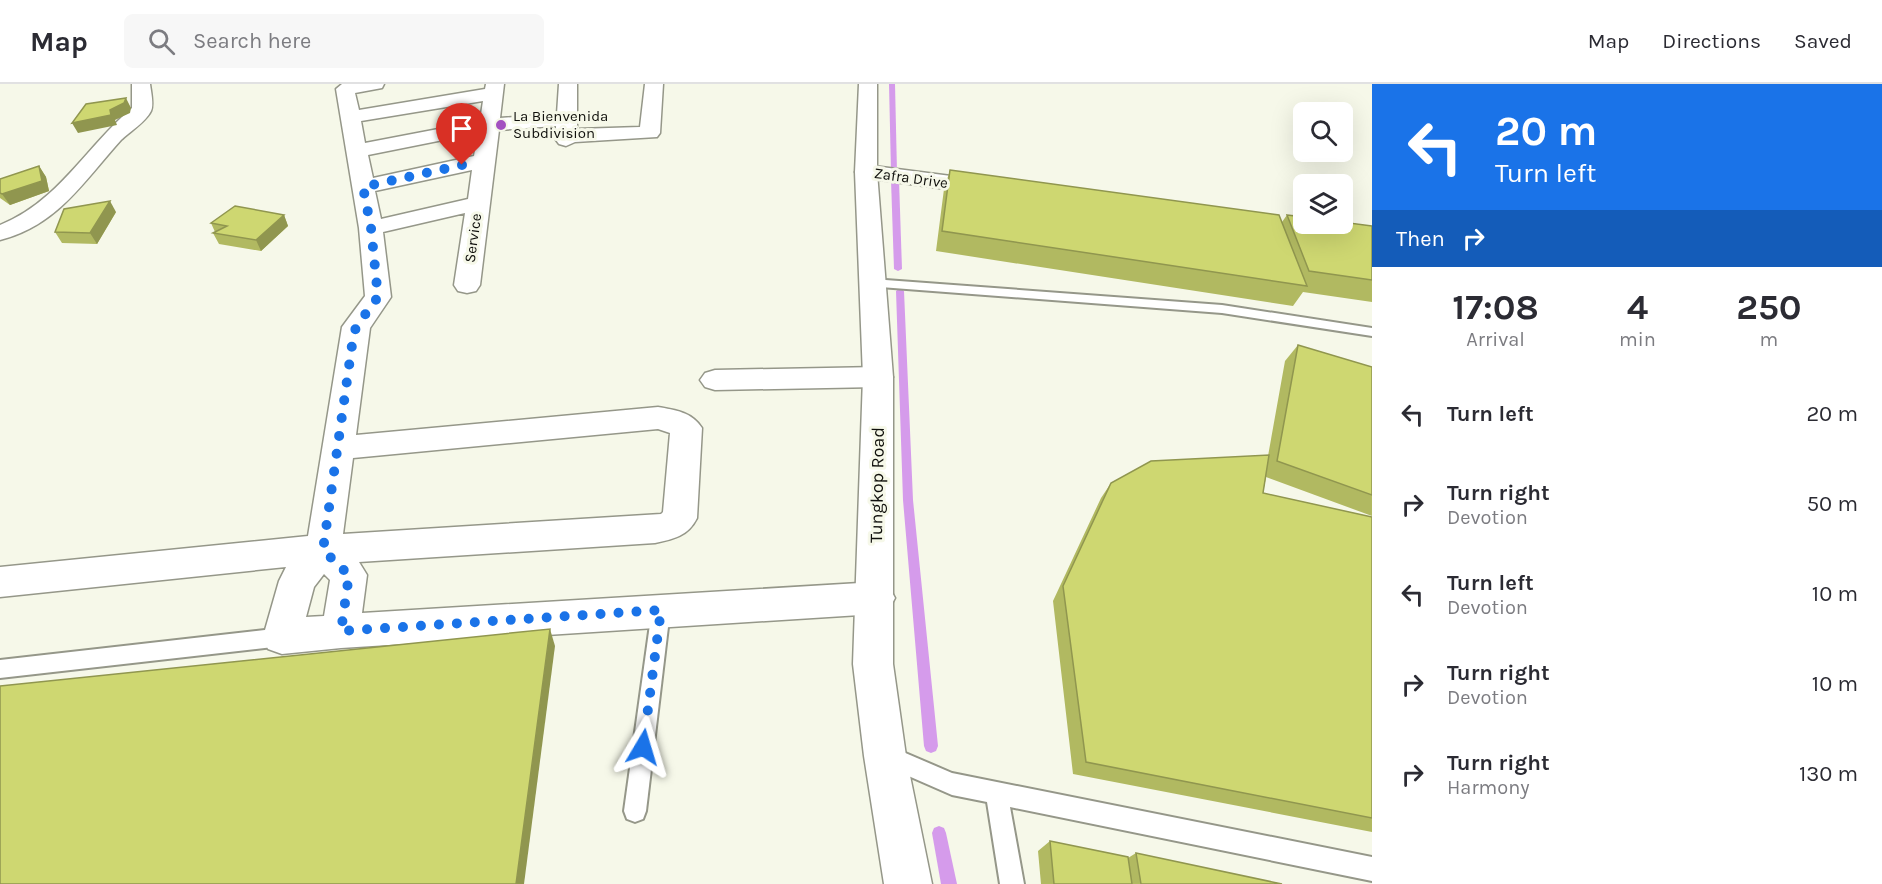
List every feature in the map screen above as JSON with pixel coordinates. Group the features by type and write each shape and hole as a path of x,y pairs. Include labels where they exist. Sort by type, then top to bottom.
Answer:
{"street":[{"path":"0,232 39,217 72,186 142,110 141,84"},
{"path":"375,84 345,89 371,228 378,297 356,327 340,448 323,550 297,581 282,637 341,631 876,598"},
{"path":"566,135 568,84"},
{"path":"355,151 490,125 566,135 650,133 654,84"},
{"name":"Tungkop Road","path":"868,84 866,172 878,377 876,598 873,664 885,756 908,884"},
{"path":"350,117 495,88"},
{"name":"Service","path":"467,285 482,161 495,88"},
{"path":"363,187 482,161"},
{"name":"Zafra Drive","path":"866,172 1015,191"},
{"path":"371,228 478,204"},
{"path":"716,380 878,377"},
{"path":"0,582 323,550 670,526 680,518 686,428 675,421 658,418 340,448"},
{"path":"323,550 349,575 341,631"}],"lane":[{"path":"872,283 1222,309 1372,332"},
{"path":"635,811 661,610"},
{"path":"0,669 282,637"},
{"path":"885,756 952,784 1372,869"},
{"path":"996,792 1012,884"}],"building":[{"path":"126,98 124,103 110,110 111,115 72,123 86,104"},
{"path":"39,166 42,181 0,193 0,179"},
{"path":"950,170 1279,215 1307,286 942,231"},
{"path":"110,201 90,233 55,232 64,209"},
{"path":"235,206 284,215 256,240 213,233 227,226 211,223"},
{"path":"1287,215 1293,216 1293,230"},
{"path":"1353,223 1372,226 1372,280 1309,271 1294,234 1353,234"},
{"path":"1298,345 1372,367 1372,495 1277,461"},
{"path":"1269,455 1263,493 1372,517 1372,818 1086,762 1063,586 1111,483 1151,461"},
{"path":"550,629 516,884 0,884 0,686"},
{"path":"1050,841 1128,857 1132,884 1054,884"},
{"path":"1136,853 1282,884 1141,884"}],"waterway":[{"path":"892,84 894,172"},
{"path":"895,180 898,269"},
{"path":"900,291 908,500 931,746"},
{"path":"939,833 949,884"}],"place":[{"name":"La Bienvenida Subdivision","path":"501,125"}],"route":[{"path":"462,165 363,187 371,228 378,297 356,327 353,338 340,448 323,550 349,575 341,631 661,610 643,747"}]}
